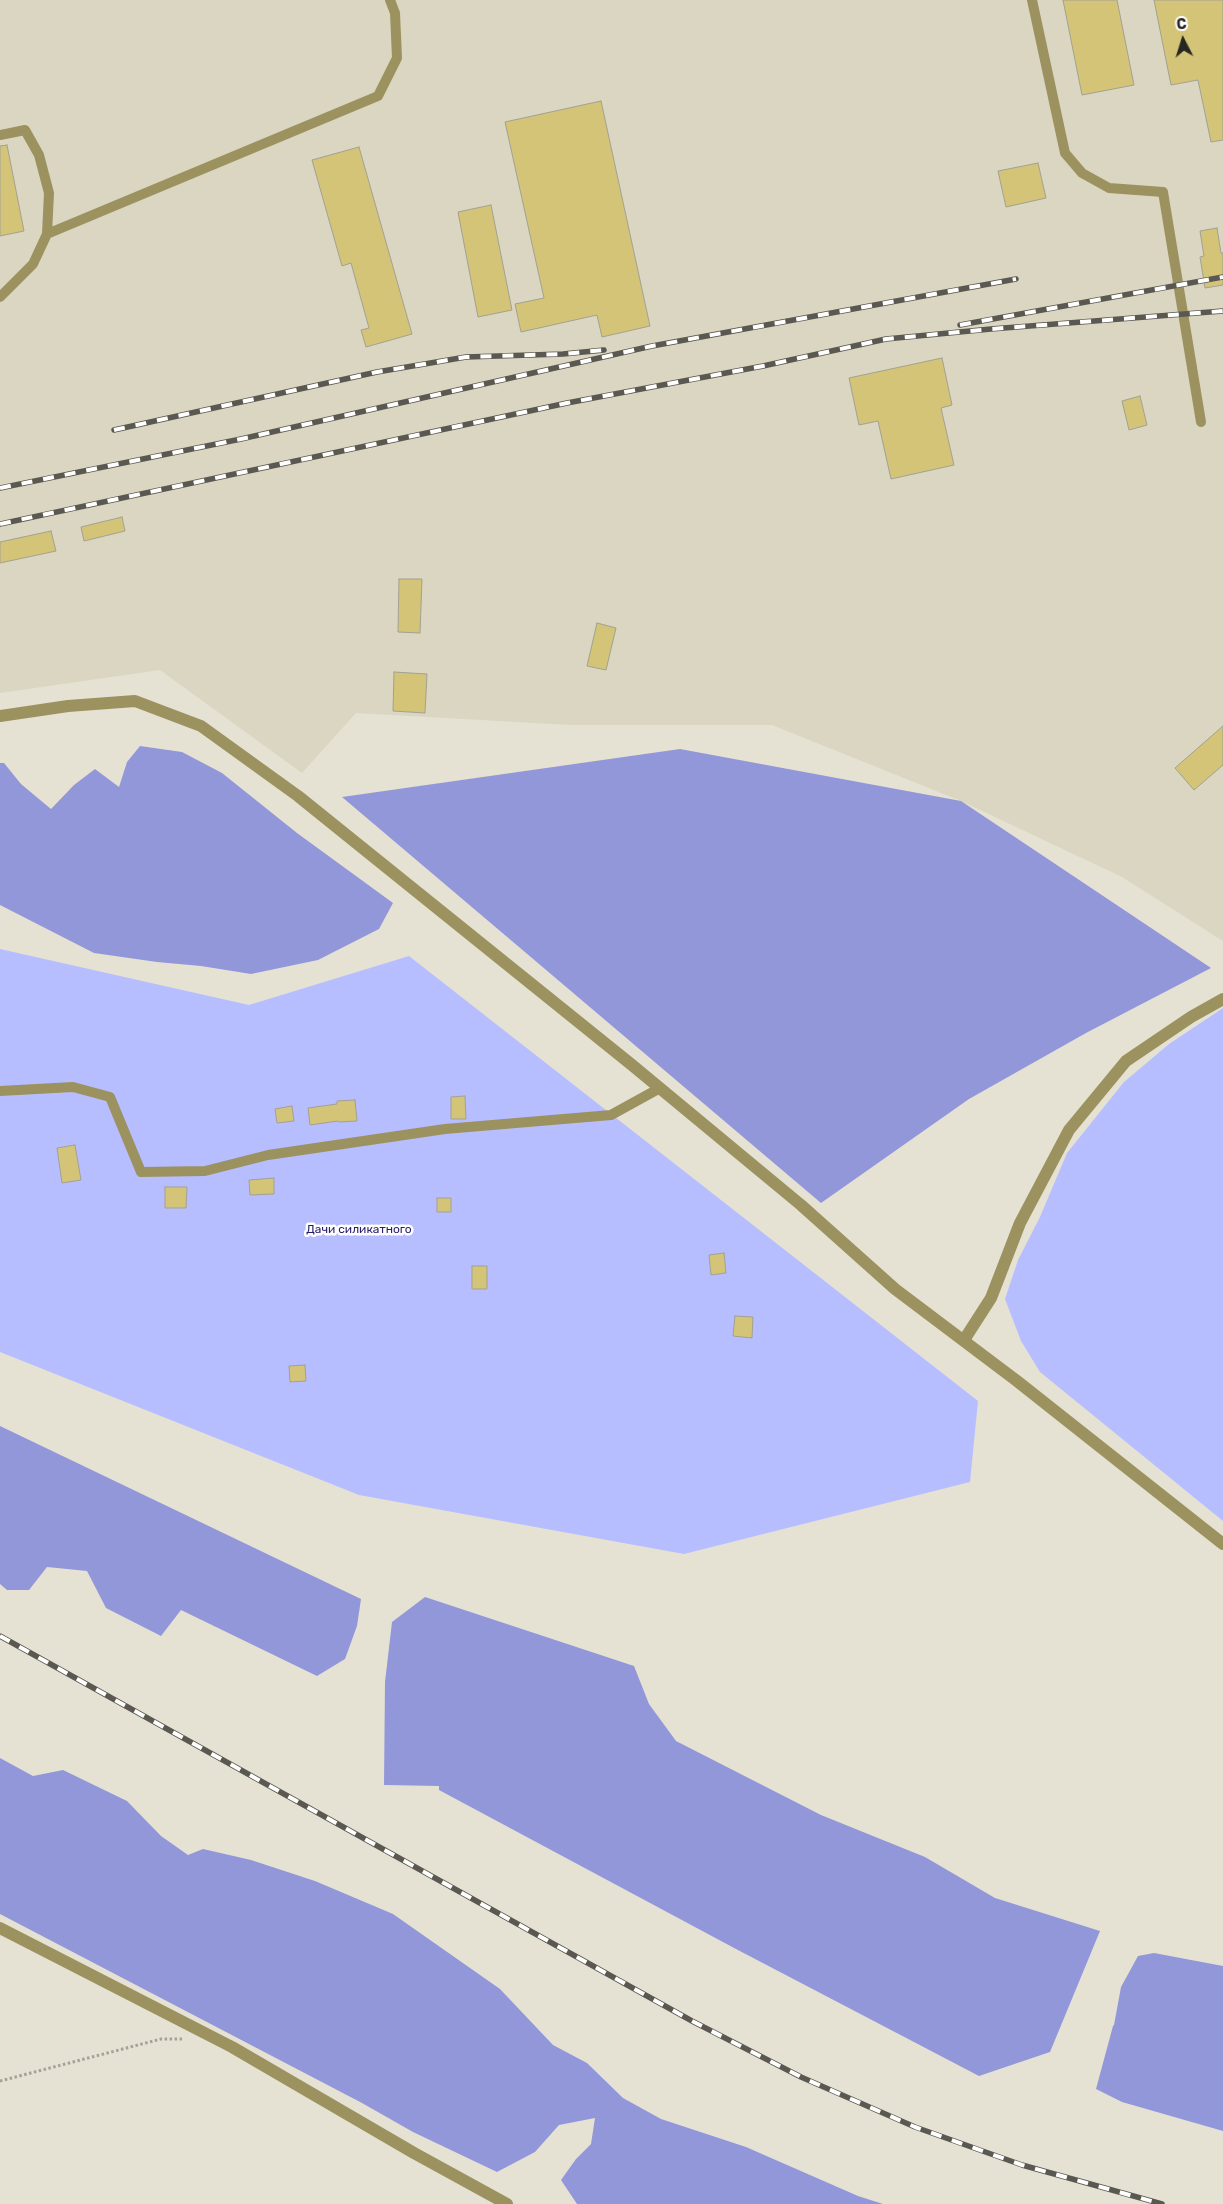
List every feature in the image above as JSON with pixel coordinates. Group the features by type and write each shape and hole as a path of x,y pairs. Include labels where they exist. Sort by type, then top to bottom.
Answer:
{"street":[{"path":"0,716 68,706 135,701 201,726 298,796 660,1088 801,1205 895,1289 964,1340 1223,1544"},
{"path":"964,1340 991,1298 1020,1223 1069,1130 1126,1061 1191,1017 1223,999"},
{"path":"0,1928 232,2047 414,2153 507,2204"}],"lane":[{"path":"48,234 378,96 396,58 395,13 390,0"},
{"path":"1032,0 1065,153 1082,173 1108,188 1163,192 1201,422"},
{"path":"0,135 25,130 39,155 49,193 48,234 33,264 0,297"},
{"path":"0,1091 73,1087 110,1098 141,1172 205,1171 268,1155 445,1129 611,1115 660,1088"}],"path":[{"path":"0,2081 160,2039 188,2039"}],"shaded area":[{"path":"0,0 1223,0 1223,941 1122,877 961,801 772,725 571,725 356,713 302,773 160,670 0,693"},
{"path":"140,746 182,752 222,773 297,833 393,903 379,929 318,960 251,974 94,953 0,905 0,763 4,763 21,784 51,809 74,785 95,769 119,787 127,762"},
{"path":"680,749 961,801 1211,968 1086,1033 969,1099 821,1203 342,797"},
{"path":"0,1426 361,1599 357,1626 345,1659 317,1676 181,1610 161,1636 106,1608 87,1571 47,1567 29,1590 7,1590 0,1584"},
{"path":"425,1597 634,1666 649,1704 676,1741 821,1815 925,1857 995,1898 1100,1931 1050,2052 979,2076 736,1949 439,1790 439,1786 384,1785 385,1682 392,1622"},
{"path":"0,1758 33,1776 63,1770 127,1801 161,1836 188,1855 203,1849 251,1860 315,1881 393,1914 500,1989 553,2045 587,2063 623,2098 661,2119 746,2147 858,2196 883,2204 577,2204 561,2180 576,2159 591,2144 595,2118 559,2125 535,2152 497,2172 413,2132 362,2103 0,1914"},
{"path":"1154,1953 1223,1966 1223,2131 1122,2102 1096,2089 1114,2025 1121,1987 1138,1956"}],"green space":[{"name":"Дачи силикатного","path":"0,949 249,1005 409,956 978,1401 970,1482 684,1554 359,1495 0,1352"},
{"path":"1223,1008 1223,1521 1040,1372 1021,1341 1005,1299 1018,1260 1040,1217 1067,1153 1124,1082 1169,1044"}],"building":[{"path":"1063,0 1117,0 1134,85 1082,95"},
{"path":"1154,0 1223,0 1223,140 1211,142 1198,80 1171,85"},
{"path":"601,101 650,326 602,337 597,315 521,332 515,304 544,298 505,122"},
{"path":"7,145 24,231 0,236 0,146"},
{"path":"359,147 412,334 366,347 361,330 369,328 351,263 342,266 312,160"},
{"path":"1038,163 1046,198 1006,207 998,171"},
{"path":"491,205 512,310 478,317 458,212"},
{"path":"1217,228 1221,253 1223,253 1223,285 1205,288 1200,257 1204,256 1200,231"},
{"path":"942,358 952,405 941,408 954,465 891,479 878,421 859,425 849,378"},
{"path":"1140,396 1147,425 1129,430 1122,401"},
{"path":"122,517 125,531 84,541 81,527"},
{"path":"51,531 56,551 0,563 0,542"},
{"path":"399,579 422,579 420,633 398,632"},
{"path":"597,623 616,628 606,670 587,666"},
{"path":"394,672 427,674 425,713 393,711"},
{"path":"1223,726 1223,765 1194,790 1175,768"},
{"path":"465,1096 466,1119 451,1119 451,1097"},
{"path":"355,1100 357,1121 338,1121 310,1125 308,1108 337,1104 337,1101"},
{"path":"292,1106 294,1121 277,1123 275,1109"},
{"path":"75,1145 81,1180 62,1183 57,1148"},
{"path":"274,1178 274,1194 250,1195 249,1180"},
{"path":"165,1187 187,1187 186,1208 165,1208"},
{"path":"437,1198 451,1198 451,1212 437,1212"},
{"path":"724,1253 726,1273 711,1275 709,1255"},
{"path":"472,1266 487,1266 487,1289 472,1289"},
{"path":"735,1316 753,1317 752,1338 733,1336"},
{"path":"305,1365 306,1381 290,1382 289,1366"}],"railway":[{"path":"960,325 1223,277"},
{"path":"0,488 241,439 652,346 1016,279"},
{"path":"0,524 567,403 763,366 886,339 1223,311"},
{"path":"114,430 377,372 466,357 563,354 604,350"},
{"path":"0,1636 692,2021 801,2077 915,2127 1022,2165 1162,2204"}]}
